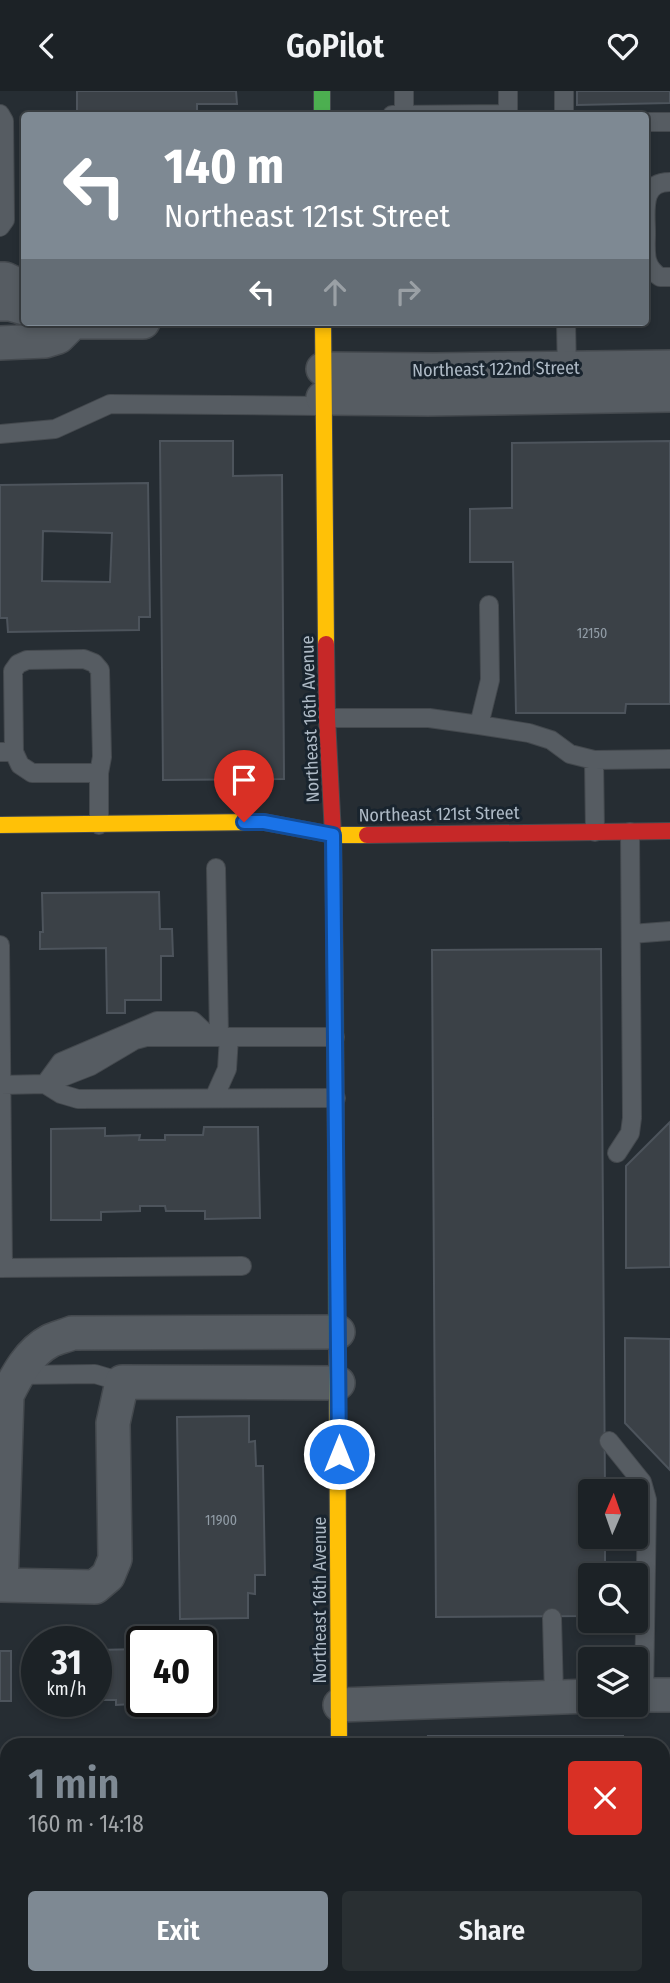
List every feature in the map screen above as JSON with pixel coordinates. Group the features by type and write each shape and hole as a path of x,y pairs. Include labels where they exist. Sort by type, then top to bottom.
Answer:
{"street":[{"path":"322,91 322,112"},
{"path":"0,279 21,287"},
{"path":"0,304 21,307"},
{"path":"0,343 45,341 58,337 68,326"},
{"name":"Northeast 16th Avenue","path":"323,326 327,717 333,835 339,1738"},
{"name":"Northeast 122nd Street","path":"323,391 428,399 670,367"},
{"name":"Northeast 122nd Street","path":"568,382 670,395"},
{"name":"Northeast 121st Street","path":"0,825 264,822 333,835 670,831"},
{"path":"338,1332 72,1333 49,1341 17,1374 7,1395 0,1585 95,1587 108,1576 115,1559 113,1423 122,1382 338,1383"},
{"path":"161,1333 162,1382"},
{"path":"340,1705 578,1696"}],"lane":[{"path":"404,91 404,112"},
{"path":"508,91 508,112"},
{"path":"564,91 565,112"},
{"path":"0,114 4,121 5,220 0,227"},
{"path":"649,122 670,122"},
{"path":"649,193 660,182 670,182"},
{"path":"649,266 660,278 670,277"},
{"path":"566,326 568,382"},
{"path":"0,433 55,429 110,404 323,391"},
{"path":"480,725 490,680 489,605"},
{"path":"99,772 33,773 7,752 13,671 18,664 27,660 84,659 94,663 100,670 102,757 99,772 99,825"},
{"path":"327,717 429,717 529,733 551,740 570,754 594,759 670,759"},
{"path":"594,759 595,832"},
{"path":"617,1153 630,1133 632,1118 630,832"},
{"path":"214,1098 227,1069 219,1037 216,868"},
{"path":"631,934 670,931"},
{"path":"0,945 1,1268 242,1266"},
{"path":"1,1085 45,1084 91,1066 135,1040 146,1037 335,1037"},
{"path":"45,1084 78,1100 335,1098"},
{"path":"17,1374 95,1374 122,1382"},
{"path":"609,1441 642,1482 647,1500 650,1695"},
{"path":"552,1618 554,1696"}],"building":[{"path":"77,91 236,91 237,104 197,104 197,112 77,112"},
{"path":"577,91 670,91 670,103 577,105"},
{"path":"160,441 233,441 233,476 282,475 284,779 163,780"},
{"path":"670,441 670,704 626,704 625,713 516,713 513,562 470,562 470,509 512,508 512,443"},
{"path":"148,483 150,617 139,617 139,630 8,632 7,618 0,618 0,485","holes":["43,531 112,533 110,582 42,581"]},
{"path":"159,892 160,929 172,929 173,956 161,956 161,1000 125,1000 125,1013 107,1013 106,948 40,949 40,932 43,932 42,893"},
{"path":"601,949 605,1479 578,1479 578,1549 605,1549 605,1563 578,1563 578,1616 436,1617 432,950"},
{"path":"670,1122 670,1267 626,1268 626,1166"},
{"path":"204,1127 258,1127 260,1218 205,1219 205,1211 166,1211 165,1206 140,1206 140,1211 101,1212 101,1220 51,1220 51,1129 105,1128 105,1136 140,1135 139,1140 165,1140 165,1135 203,1135"},
{"path":"625,1338 670,1339 670,1470 625,1423"},
{"path":"249,1416 249,1442 255,1441 256,1466 263,1466 265,1575 255,1575 255,1594 248,1593 248,1618 180,1619 177,1417"},
{"path":"126,1649 126,1704 116,1705 116,1700 112,1700 112,1650"},
{"path":"0,1651 11,1651 11,1701 0,1701"},
{"path":"428,1736 623,1736 623,1738"}],"traffic: fast":[{"path":"322,91 322,112"},
{"path":"335,992 337,1349"}],"traffic: slow":[{"path":"323,326 326,644"},
{"path":"0,825 264,822 333,835 367,835"},
{"path":"337,1349 339,1738"}],"traffic: jam":[{"path":"326,644 335,992"},
{"path":"367,835 670,831"}],"route":[{"path":"244,822 264,822 333,835 339,1454"}]}
